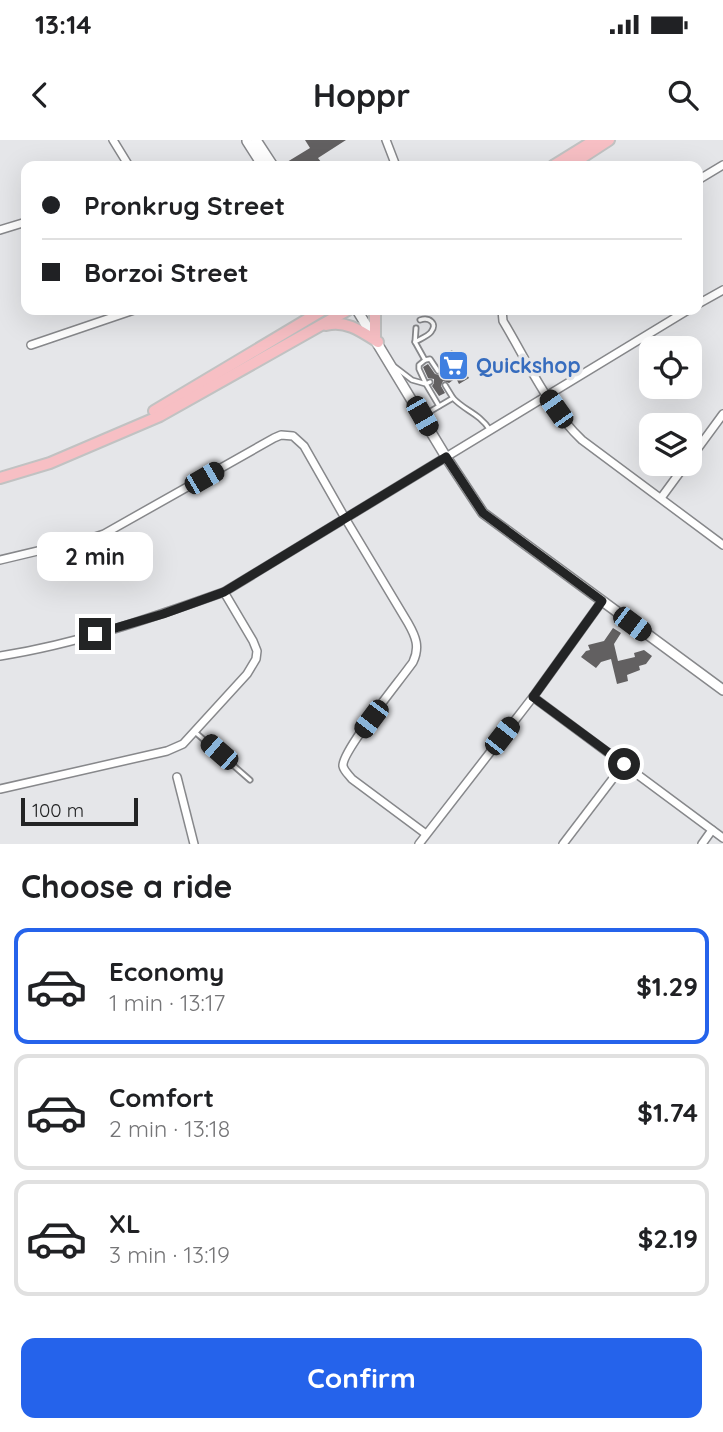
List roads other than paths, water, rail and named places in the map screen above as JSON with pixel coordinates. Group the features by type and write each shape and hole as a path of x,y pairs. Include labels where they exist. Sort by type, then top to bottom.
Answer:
{"main road":[{"path":"561,161 595,140"},
{"path":"577,161 609,140"},
{"path":"116,434 315,315"},
{"path":"0,478 50,463 160,416 339,315"},
{"path":"374,315 376,339"},
{"path":"309,331 336,323 352,327 376,339"}],"street":[{"path":"113,140 126,161"},
{"path":"249,140 270,161"},
{"path":"249,140 260,161"},
{"path":"386,140 394,161"},
{"path":"703,177 723,165"},
{"path":"0,230 21,224"},
{"path":"703,301 723,290"},
{"path":"31,345 119,315"},
{"path":"361,315 446,457 483,513 723,690"},
{"path":"502,315 503,321 547,397 572,430 723,545"},
{"path":"0,656 72,641 163,614 224,592 680,315"},
{"path":"702,443 723,414"},
{"path":"0,560 103,534 274,438 293,436 304,446 415,635 418,649 413,662 348,751 343,766 352,779 426,834"},
{"path":"661,498 677,476"},
{"path":"0,789 167,751 183,744 247,674 256,659 257,651 253,641 224,592"},
{"path":"419,844 533,697 602,601"},
{"path":"533,697 723,838"},
{"path":"563,844 624,764"},
{"path":"177,777 194,844"},
{"path":"702,844 712,830"}],"lane":[{"path":"267,156 274,161"},
{"path":"415,342 430,333 433,327 428,319 420,320"},
{"path":"416,328 415,342 425,360"},
{"path":"438,371 431,360 425,360 418,367 439,406"},
{"path":"391,365 412,380 428,383"},
{"path":"446,385 453,398 481,418 490,430"},
{"path":"422,416 453,398"},
{"path":"195,732 250,780"}],"place":[{"name":"Quickshop","path":"453,365"}]}
